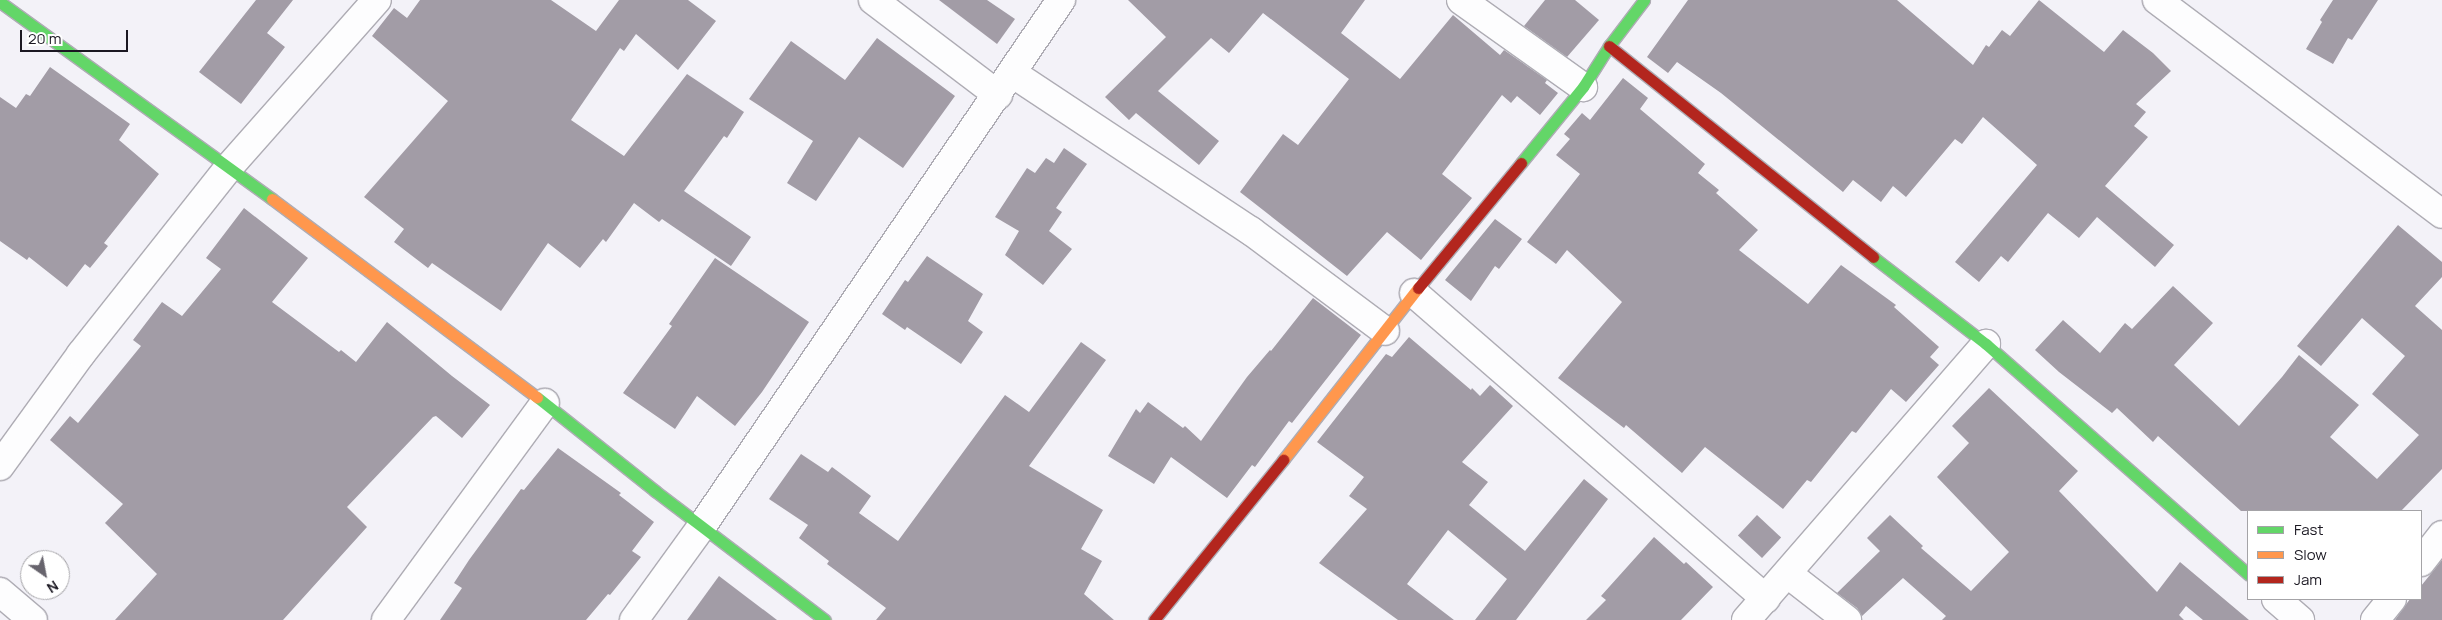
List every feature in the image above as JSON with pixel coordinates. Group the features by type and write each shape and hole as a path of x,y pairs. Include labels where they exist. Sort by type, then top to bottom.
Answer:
{"street":[{"path":"0,466 81,354 229,167 377,0"},
{"path":"873,0 1005,84 1252,231 1385,331"},
{"path":"634,620 702,526 1061,0"},
{"path":"1461,0 1583,87"},
{"path":"1154,620 1218,543 1414,294 1583,87 1609,46 1644,0"},
{"path":"2157,0 2442,214"},
{"path":"0,2 229,167 544,403 825,620"},
{"path":"1609,46 1795,196 1986,344 2247,573"},
{"path":"1414,294 1766,599"},
{"path":"1746,620 1788,574 1986,344"},
{"path":"386,620 544,403"},
{"path":"2422,561 2442,534"},
{"path":"1788,574 1847,620"},
{"path":"0,592 33,620"},
{"path":"2277,600 2300,620"},
{"path":"2375,620 2391,600"}],"building":[{"path":"256,0 293,0 267,33 285,47 241,104 199,72"},
{"path":"420,0 551,0 596,31 619,0 688,0 716,21 678,70 636,34 624,51 620,48 571,120 624,156 687,74 744,112 727,138 724,136 684,191 751,237 731,266 662,219 659,222 634,203 606,242 603,239 580,268 548,243 501,311 432,263 428,268 394,242 404,229 364,197 448,101 372,36 394,8 407,18"},
{"path":"939,0 987,0 1015,19 997,44"},
{"path":"1128,0 1365,0 1341,33 1400,79 1453,15 1500,55 1504,50 1547,80 1545,83 1558,93 1540,115 1517,96 1511,103 1502,95 1442,174 1472,198 1421,260 1387,232 1347,276 1240,192 1283,134 1298,145 1349,79 1263,13 1229,53 1211,38 1158,91 1219,141 1199,165 1136,113 1129,120 1105,97 1166,37"},
{"path":"1545,0 1575,0 1599,20 1567,57 1524,26"},
{"path":"1688,0 1897,0 1973,65 1986,45 1989,47 2002,30 2010,36 2039,0 2104,52 2123,30 2153,53 2171,71 2136,104 2146,112 2134,126 2148,137 2105,186 2174,245 2155,267 2097,217 2079,238 2048,213 2008,262 2001,256 1979,282 1955,262 2037,165 1983,117 1962,144 1955,139 1906,197 1893,186 1881,202 1853,180 1843,192 1721,93 1677,62 1668,73 1647,57"},
{"path":"2333,0 2378,0 2352,40 2348,38 2333,64 2306,49 2322,22 2320,20"},
{"path":"877,38 955,96 903,168 859,137 816,201 787,183 813,141 749,99 791,41 845,80"},
{"path":"50,67 130,124 119,140 159,174 104,243 108,246 90,268 85,264 67,287 29,257 27,260 0,241 0,97 16,108 26,94 30,96"},
{"path":"1623,78 1648,98 1640,109 1705,164 1698,173 1719,190 1716,193 1758,230 1739,250 1808,304 1841,265 1896,305 1894,307 1939,347 1930,357 1939,365 1906,402 1891,389 1856,433 1852,431 1811,482 1807,480 1783,509 1705,447 1682,473 1626,425 1624,428 1558,378 1622,302 1567,250 1556,264 1527,242 1580,174 1556,155 1570,139 1564,134 1582,113 1590,120"},
{"path":"1064,148 1087,164 1056,208 1062,212 1049,231 1072,249 1043,285 1005,255 1019,231 995,217 1027,168 1035,173 1046,158 1054,163"},
{"path":"244,208 308,258 272,302 339,352 341,350 356,362 387,322 490,405 462,438 436,416 433,417 347,507 367,527 283,620 115,620 157,574 105,523 123,504 50,440 70,416 78,423 141,346 133,340 162,302 182,316 221,269 206,258"},
{"path":"1495,219 1522,239 1499,269 1495,266 1471,301 1445,280"},
{"path":"2398,225 2442,262 2442,277 2415,306 2442,330 2442,469 2402,510 2241,511 2158,436 2153,442 2117,408 2112,413 2059,372 2035,350 2063,320 2100,353 2125,323 2132,329 2173,286 2213,323 2174,365 2239,426 2299,355 2359,405 2330,437 2377,479 2419,435 2372,394 2405,356 2362,318 2321,366 2297,346"},
{"path":"927,256 983,294 968,321 983,332 961,364 907,327 905,330 882,314 905,280 908,282"},
{"path":"715,258 809,322 762,392 735,426 697,396 675,429 623,393 672,326 669,324"},
{"path":"1313,298 1361,335 1292,423 1289,421 1255,467 1252,465 1227,498 1171,457 1154,484 1108,456 1136,409 1140,413 1148,402 1183,428 1185,426 1201,441 1247,377 1271,351"},
{"path":"1409,337 1480,396 1490,385 1513,406 1462,462 1488,482 1469,505 1525,551 1584,479 1608,499 1516,620 1475,620 1507,579 1448,530 1407,584 1454,620 1398,620 1319,563 1367,509 1349,496 1364,477 1317,442 1386,354 1392,357"},
{"path":"1081,342 1106,360 1029,466 1103,510 1081,549 1102,561 1084,594 1114,620 876,620 886,608 827,564 829,561 799,538 808,525 769,499 801,454 828,472 832,467 871,496 859,513 898,541 1005,395 1029,412"},
{"path":"1989,388 2078,471 2059,491 2157,592 2180,562 2249,620 2203,620 2186,606 2179,615 2184,620 1942,620 1946,616 1903,578 1862,616 1857,608 1837,593 1880,551 1867,538 1890,515 1923,546 1921,548 1971,591 2009,552 1937,477 1969,443 1952,426"},
{"path":"558,448 621,493 619,495 654,522 632,551 641,557 610,595 608,594 586,620 440,620 462,588 454,583 469,560 521,489 524,490"},
{"path":"1757,515 1781,538 1762,558 1738,535"},
{"path":"1654,537 1684,564 1686,562 1713,587 1681,620 1586,620 1606,600 1601,596"},
{"path":"2442,560 2442,620 2395,620 2409,600 2422,600 2422,585"},
{"path":"719,576 777,620 687,620"}],"traffic: fast":[{"path":"1521,163 1583,87 1609,46 1644,0"},
{"path":"0,2 272,199"},
{"path":"1873,257 1986,344 2247,573"},
{"path":"537,397 655,491 825,620"}],"traffic: slow":[{"path":"272,199 537,397"},
{"path":"1283,460 1418,288"}],"traffic: jam":[{"path":"1609,46 1873,257"},
{"path":"1418,288 1521,163"},
{"path":"1154,620 1283,460"}]}
